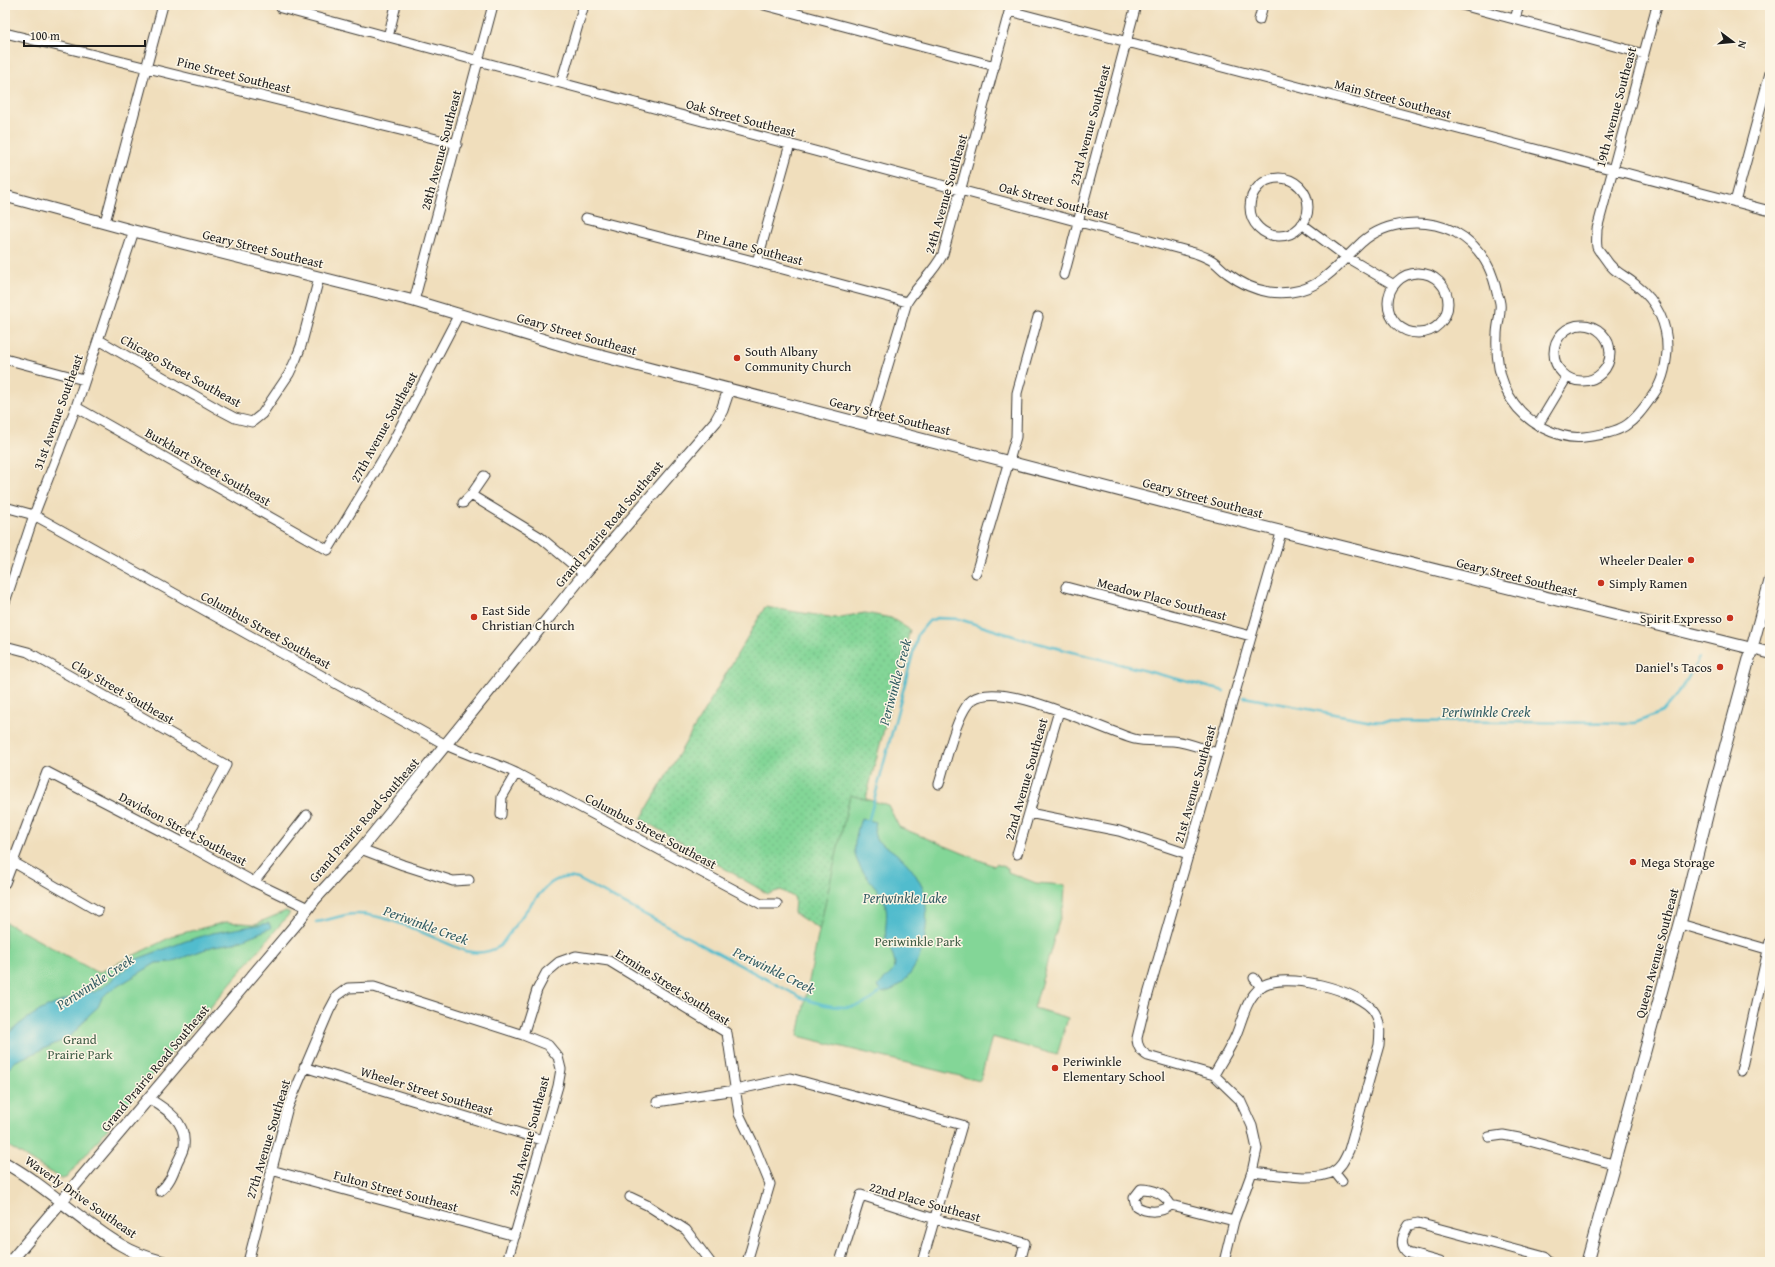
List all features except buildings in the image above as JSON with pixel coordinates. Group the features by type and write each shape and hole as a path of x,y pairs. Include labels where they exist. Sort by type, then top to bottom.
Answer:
{"main road":[{"name":"Geary Street Southeast","path":"5,196 134,231 414,301 578,350 1281,533 1770,653"},
{"name":"Grand Prairie Road Southeast","path":"10,1262 308,908 360,849 584,574 716,421 729,389"},
{"name":"Queen Avenue Southeast","path":"1587,1262 1680,924 1770,581"},
{"name":"Waverly Drive Southeast","path":"5,1163 62,1201 121,1246 164,1262"}],"street":[{"path":"105,222 163,5"},
{"path":"388,37 396,5"},
{"name":"28th Avenue Southeast","path":"414,301 493,5"},
{"path":"561,83 584,5"},
{"path":"764,5 995,66"},
{"name":"23rd Avenue Southeast","path":"1064,275 1136,5"},
{"path":"1259,20 1263,5"},
{"path":"1462,5 1644,54"},
{"path":"1515,19 1519,5"},
{"name":"19th Avenue Southeast","path":"1538,425 1556,434 1579,438 1606,434 1624,427 1637,418 1656,392 1666,366 1668,342 1664,322 1648,296 1636,284 1611,269 1597,246 1597,229 1600,216 1657,5"},
{"name":"Oak Street Southeast","path":"281,7 388,37 1195,252 1210,259 1228,275 1248,286 1270,292 1289,292 1306,289 1324,280 1348,258 1363,241 1380,230 1411,223 1426,223 1444,228 1456,233 1469,242 1491,269 1501,307 1497,333 1497,359 1501,380 1513,402 1528,418 1538,425"},
{"name":"24th Avenue Southeast","path":"870,425 907,302 914,291 937,267 943,254 962,190 1010,8"},
{"name":"Main Street Southeast","path":"1010,8 1126,42 1770,211"},
{"name":"Pine Street Southeast","path":"5,33 457,144"},
{"path":"1735,202 1770,73"},
{"path":"757,262 790,144"},
{"path":"1274,178 1286,179 1296,184 1304,192 1307,203 1307,214 1302,224 1293,232 1283,236 1271,235 1261,230 1254,222 1250,211 1250,200 1255,190 1264,182 1274,178"},
{"name":"Pine Lane Southeast","path":"586,218 907,302"},
{"path":"1302,224 1348,258 1394,285"},
{"name":"31st Avenue Southeast","path":"5,602 34,515 76,407 134,231"},
{"path":"1415,272 1427,274 1438,279 1445,289 1448,300 1447,312 1441,322 1432,330 1420,333 1408,332 1398,326 1391,317 1388,305 1389,294 1394,285 1402,277 1415,272"},
{"name":"Chicago Street Southeast","path":"99,340 229,415 252,422 262,414 294,364 301,346 319,278"},
{"name":"27th Avenue Southeast","path":"328,550 390,447 459,314"},
{"path":"976,573 1016,437 1017,393 1038,317"},
{"path":"1585,324 1598,328 1607,337 1611,349 1610,362 1603,373 1592,380 1579,382 1567,377 1558,368 1554,356 1555,343 1562,332 1573,326 1585,324"},
{"path":"5,359 84,380"},
{"path":"1538,425 1567,377"},
{"name":"Burkhart Street Southeast","path":"76,407 328,550"},
{"path":"463,503 471,495 484,476"},
{"path":"471,495 540,537 584,574"},
{"name":"Columbus Street Southeast","path":"5,507 34,515 446,745 461,752 495,763 516,773 761,904 777,904"},
{"name":"21st Avenue Southeast","path":"1214,1075 1148,1056 1140,1049 1137,1043 1137,1034 1281,533"},
{"name":"Meadow Place Southeast","path":"1066,587 1251,636"},
{"name":"Clay Street Southeast","path":"5,646 28,652 226,766 184,843"},
{"path":"939,784 963,710 972,699 986,695 1001,695 1059,711 1110,731 1136,739 1175,741 1217,753"},
{"name":"22nd Avenue Southeast","path":"1017,854 1059,711"},
{"name":"Davidson Street Southeast","path":"13,862 47,772 184,843 254,882 308,908"},
{"path":"501,815 502,797 516,773"},
{"path":"1029,813 1119,831 1188,854"},
{"path":"254,882 307,815"},
{"path":"360,849 453,881 468,880"},
{"path":"5,883 13,862 98,911"},
{"path":"1680,924 1769,947 1741,1071"},
{"name":"Ermine Street Southeast","path":"524,1035 537,990 546,973 560,962 576,956 609,962 727,1033 735,1090"},
{"path":"1254,978 1260,987"},
{"path":"1224,1262 1234,1221 1252,1172 1257,1149 1252,1126 1240,1100 1214,1075 1236,1035 1245,1009 1260,987 1275,981 1288,979 1304,981 1351,994 1366,1002 1375,1013 1380,1029 1379,1045 1349,1150 1343,1163 1334,1171 1318,1178 1252,1172"},
{"name":"27th Avenue Southeast","path":"248,1262 288,1107 329,1011 338,996 348,988 374,987 524,1035"},
{"path":"1375,1013 1384,1008"},
{"name":"25th Avenue Southeast","path":"507,1262 558,1086 561,1068 558,1057 548,1045 524,1035"},
{"name":"Wheeler Street Southeast","path":"304,1067 542,1140"},
{"path":"657,1102 735,1090 790,1078 962,1125 922,1262"},
{"path":"735,1090 739,1114 770,1184 747,1262"},
{"path":"148,1098 172,1114 181,1125 183,1134 184,1147 172,1177 166,1186 160,1191"},
{"path":"1489,1137 1503,1135 1519,1138 1613,1164"},
{"name":"Fulton Street Southeast","path":"271,1170 515,1236"},
{"path":"1334,1171 1342,1181"},
{"name":"22nd Place Southeast","path":"840,1262 861,1195 935,1219 1025,1243 1020,1262"},
{"path":"630,1198 647,1205 686,1230 710,1262"},
{"path":"1170,1205 1234,1221"},
{"path":"1440,1262 1408,1253 1404,1250 1401,1244 1404,1233 1409,1225 1425,1225 1545,1257 1550,1262"}],"green space":[{"path":"765,607 835,618 865,613 891,618 910,630 830,936 794,913 795,898 781,890 768,894 641,819"},
{"name":"Periwinkle Park","path":"850,795 888,805 899,827 994,866 996,864 1008,868 1008,872 1036,883 1065,885 1064,904 1034,1008 1068,1018 1057,1055 992,1037 980,1081 798,1036 819,931"},
{"name":"Grand Prairie Park","path":"286,911 290,913 66,1178 61,1179 5,1144 5,922 98,973 175,935 226,922 255,924"}],"water":[{"name":"Periwinkle Lake","path":"861,818 876,822 874,831 876,840 892,850 910,867 925,894 927,917 926,928 922,950 918,961 905,980 896,988 883,993 878,986 891,974 895,967 895,963 886,940 887,912 885,903 856,859 855,845"},
{"path":"269,923 271,928 234,943 214,946 171,962 156,963 108,992 102,998 98,1007 74,1033 66,1039 16,1061 5,1072 5,1036 23,1021 38,1012 85,991 94,992 101,989 137,959 213,933"}],"waterway":[{"name":"Periwinkle Creek","path":"868,823 918,634 929,621 937,618 959,619 1026,640 1224,691"},
{"name":"Periwinkle Creek","path":"1244,697 1372,721 1635,723 1662,712 1683,687 1699,658"},
{"name":"Periwinkle Creek","path":"316,922 350,914 368,915 396,922 465,951 483,952 500,946 531,904 545,888 558,879 571,878 578,879 808,1000 826,1005 845,1007 854,1006 871,1000 883,989"}],"place":[{"name":"South Albany Community Church","path":"737,358"},
{"name":"Wheeler Dealer","path":"1691,560"},
{"name":"Simply Ramen","path":"1601,583"},
{"name":"East Side Christian Church","path":"474,617"},
{"name":"Spirit Expresso","path":"1730,618"},
{"name":"Daniel's Tacos","path":"1720,667"},
{"name":"Mega Storage","path":"1633,862"},
{"name":"Periwinkle Elementary School","path":"1055,1068"}]}
